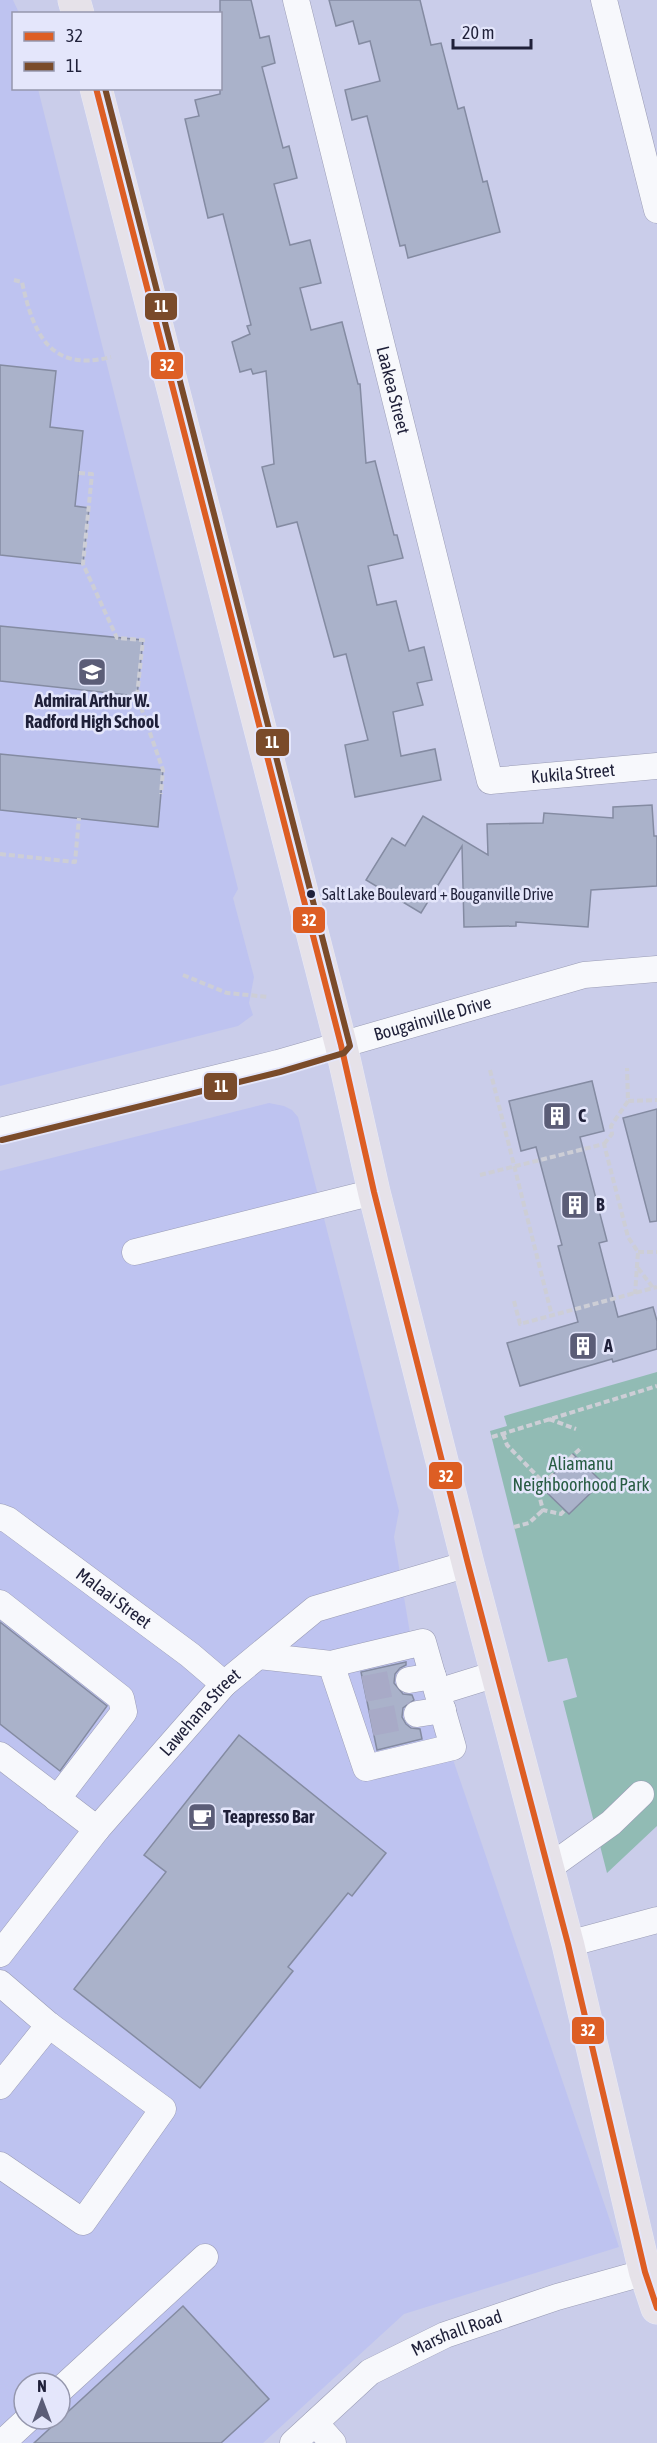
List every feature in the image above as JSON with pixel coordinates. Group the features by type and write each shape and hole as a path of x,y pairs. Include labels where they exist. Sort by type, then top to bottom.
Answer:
{"main road":[{"path":"97,90 341,1045 375,1192 468,1564 651,2271 657,2308"}],"street":[{"name":"Laakea Street","path":"296,0 490,781"},
{"path":"604,0 657,210"},
{"name":"Kukila Street","path":"490,781 657,766"},
{"name":"Bougainville Drive","path":"0,1131 278,1063 584,975 657,969"},
{"path":"135,1252 375,1192"},
{"name":"Malaai Street","path":"0,1517 8,1520 224,1684"},
{"name":"Lawehana Street","path":"0,1954 97,1829 224,1684 315,1609 468,1564"},
{"path":"0,1603 122,1698 124,1712 57,1800"},
{"path":"259,1656 331,1664 423,1642 431,1689 453,1747 366,1768 362,1725 353,1692 331,1664"},
{"path":"417,1714 431,1689 496,1674"},
{"path":"0,1755 97,1829"},
{"path":"547,1869 611,1823 641,1794"},
{"path":"568,1944 657,1920"},
{"path":"0,1983 49,2025 163,2109 82,2222 0,2165"},
{"path":"0,2086 49,2025"},
{"path":"72,2379 205,2257"},
{"name":"Marshall Road","path":"293,2443 370,2372 445,2335 557,2297 651,2271"},
{"path":"315,2423 333,2443"},
{"path":"2,2443 15,2431"}],"path":[{"path":"14,280 22,282 27,307 36,330 48,346 60,356 80,362 93,362 111,357"},
{"path":"79,473 92,474 83,564 117,638 143,640 138,696 163,770 161,794"},
{"path":"0,854 75,862 79,818"},
{"path":"183,975 227,993 269,997"},
{"path":"480,1175 604,1144 612,1134 611,1126 628,1101 627,1068"},
{"path":"490,1070 552,1316"},
{"path":"628,1101 657,1100"},
{"path":"604,1144 628,1237 638,1252 635,1294"},
{"path":"638,1252 657,1252"},
{"path":"514,1301 520,1324 655,1288 637,1268"},
{"path":"492,1437 657,1386"},
{"path":"549,1419 576,1429"},
{"path":"503,1434 507,1445 544,1483"},
{"path":"543,1510 539,1495 544,1483 582,1447"},
{"path":"543,1510 561,1514 565,1510"},
{"path":"514,1527 529,1523 543,1510"}],"shaded area":[{"name":"Admiral Arthur W. Radford High School","path":"0,0 13,0 19,12 12,12 12,90 38,90 238,889 233,898 254,977 249,1003 253,1015 238,1026 0,1086"},
{"path":"269,1103 284,1106 298,1117 399,1511 394,1537 410,1633 619,2247 404,2314 263,2443 0,2443 0,1171"}],"green space":[{"name":"Aliamanu Neighboorhood Park","path":"657,1372 657,1826 607,1873 563,1701 577,1697 567,1658 548,1662 490,1431 507,1426 504,1416"}],"building":[{"path":"220,0 251,0 260,38 269,36 275,63 262,67 283,148 289,146 297,178 274,184 290,245 310,240 321,283 300,288 311,330 342,322 358,384 360,384 366,463 375,461 394,535 397,535 403,558 368,566 377,605 396,601 409,651 424,647 432,680 417,683 423,705 393,712 401,756 435,749 441,780 355,797 345,745 368,740 346,654 334,657 297,522 277,527 262,467 274,464 266,371 253,374 251,369 240,372 232,342 250,334 247,326 251,325 223,214 208,218 185,119 199,116 195,100 220,94 222,90 222,12 220,12"},
{"path":"329,0 420,0 431,45 441,43 458,109 464,107 483,182 487,181 500,232 408,258 405,245 400,246 367,116 352,120 345,90 380,81 370,41 359,44 353,21 336,26"},
{"path":"0,365 56,371 50,427 83,431 75,506 89,508 83,564 0,555"},
{"path":"0,626 143,640 137,696 0,681"},
{"path":"0,754 163,770 158,827 0,810"},
{"path":"652,805 654,836 657,836 657,886 591,890 588,927 516,922 516,926 464,927 462,846 421,913 366,880 392,838 405,846 423,816 488,855 487,824 543,823 544,813 613,818 613,807"},
{"path":"592,1081 604,1131 580,1137 607,1241 599,1243 618,1317 653,1307 657,1321 657,1349 613,1362 612,1359 520,1386 507,1343 578,1322 558,1246 562,1245 536,1147 521,1151 509,1101"},
{"path":"657,1109 657,1221 650,1222 623,1118"},
{"path":"573,1454 599,1479 595,1484 597,1487 569,1514 541,1487"},
{"path":"0,1622 107,1706 60,1771 0,1724"},
{"path":"406,1662 406,1665 395,1674 394,1683 403,1694 412,1695 414,1700 403,1708 402,1717 411,1728 420,1729 422,1739 377,1750 361,1672"},
{"path":"239,1735 386,1853 352,1896 348,1893 288,1967 293,1971 200,2088 74,1989 166,1872 144,1855"},
{"path":"183,2306 269,2399 221,2443 34,2443 47,2431 72,2431 72,2408"}],"tunnel":[{"path":"364,1689 409,1680"},
{"path":"371,1723 417,1714"}],"transit line":[{"name":"32","path":"97,90 341,1045 374,1192 468,1564 568,1944 645,2272 657,2308"},
{"name":"1L","path":"2,1140 280,1072 344,1053 350,1046 106,90"}],"place":[{"name":"Admiral Arthur W. Radford High School","path":"92,672"},
{"name":"Salt Lake Boulevard + Bouganville Drive","path":"311,894"},
{"name":"C","path":"557,1116"},
{"name":"B","path":"575,1205"},
{"name":"A","path":"583,1346"},
{"name":"Teapresso Bar","path":"202,1817"}]}
